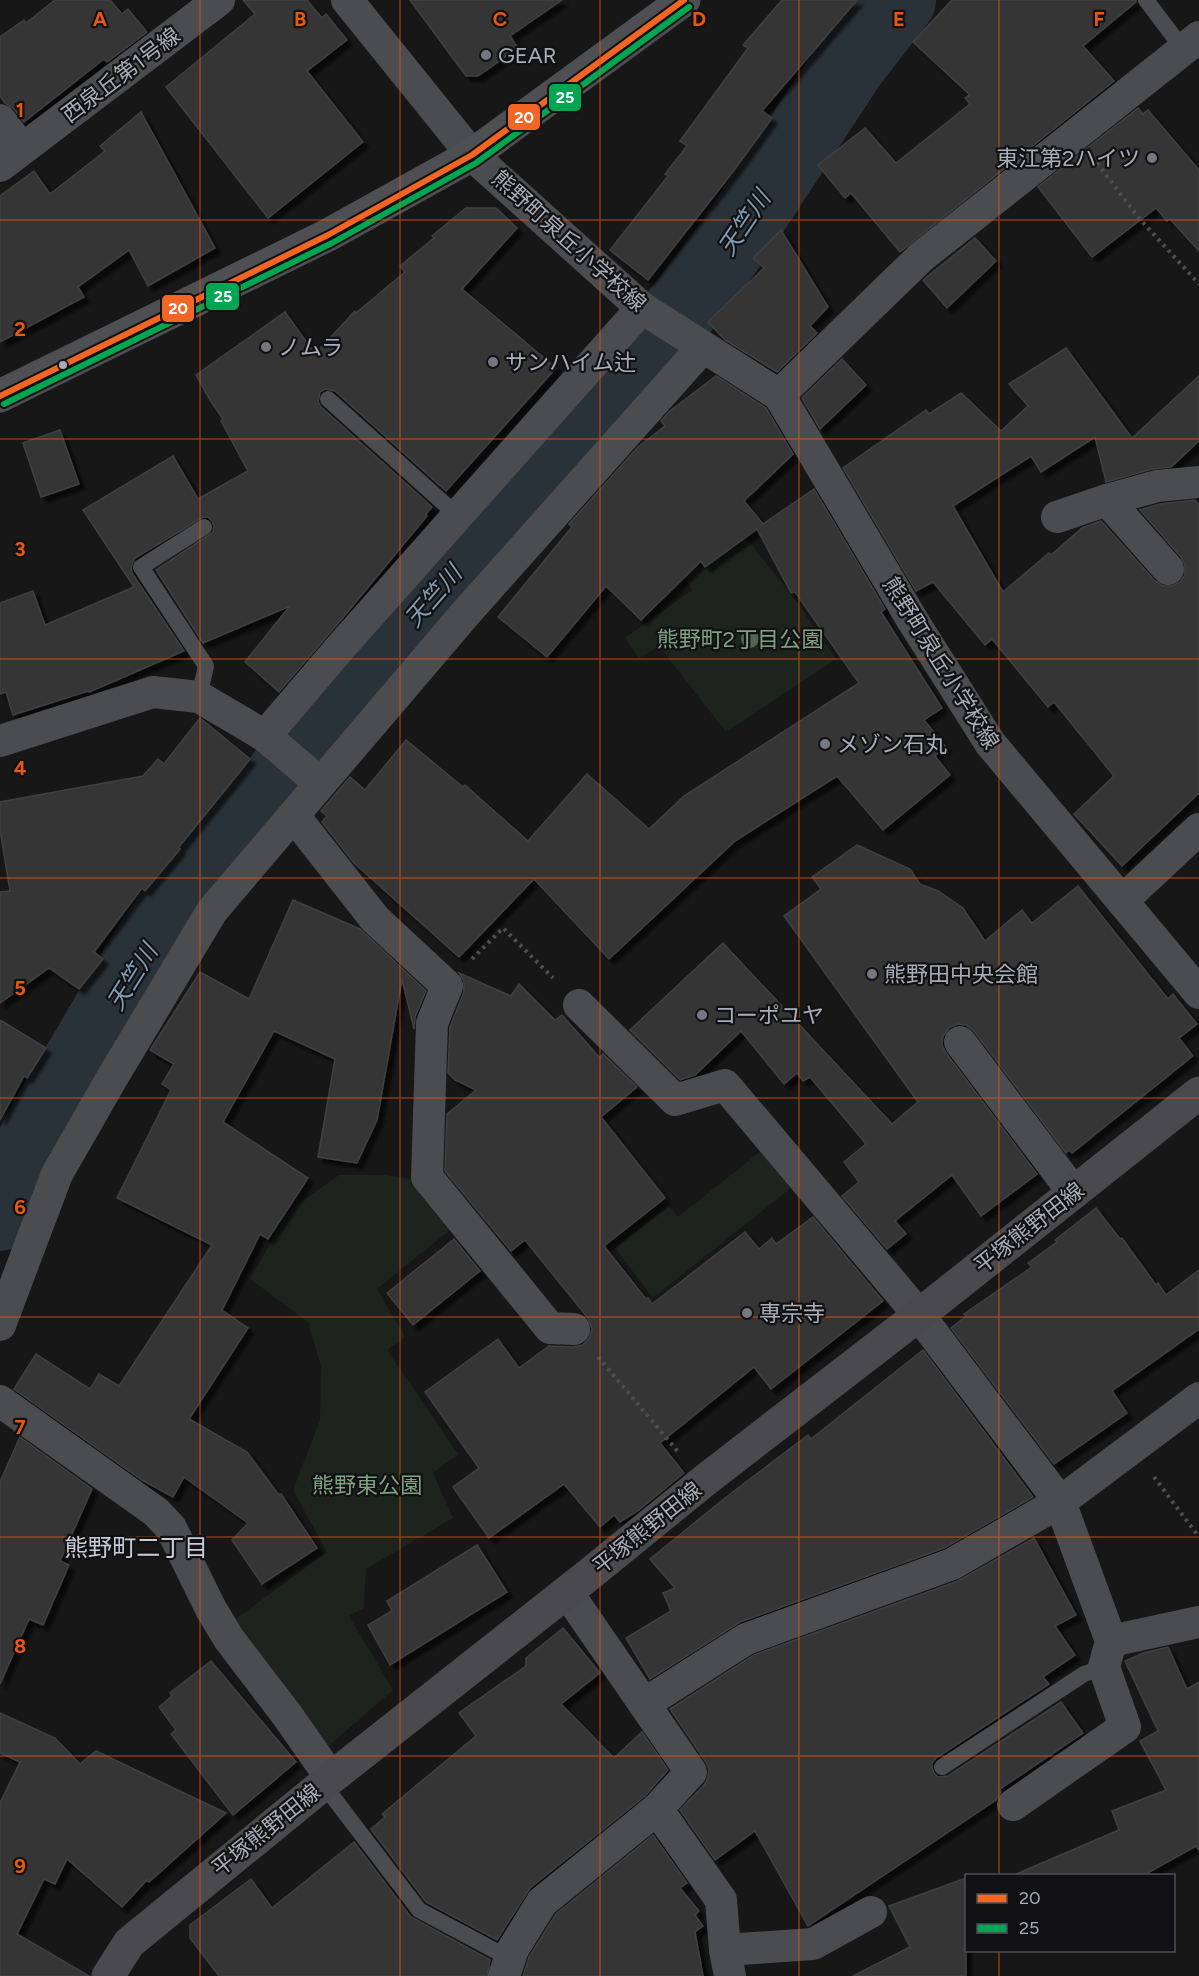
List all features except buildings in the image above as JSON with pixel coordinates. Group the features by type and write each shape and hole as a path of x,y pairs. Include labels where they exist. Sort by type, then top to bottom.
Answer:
{"main road":[{"path":"0,396 328,235 472,155 684,0"}],"street":[{"name":"西泉丘第1号線","path":"0,120 11,158 219,0"},
{"name":"熊野町泉丘小学校線","path":"347,0 472,155 648,312 779,395 913,621 990,743 1199,993"},
{"path":"779,395 921,257 1191,43"},
{"path":"265,736 458,516 648,312"},
{"path":"0,1326 9,1270 57,1174 111,1078 212,911 696,343"},
{"path":"1057,517 1157,486 1199,482"},
{"path":"1107,500 1168,569"},
{"path":"0,741 153,692 199,698 265,736 320,783"},
{"path":"294,816 375,919 447,986 432,1023 427,1177 550,1328 574,1329"},
{"path":"1122,901 1199,829"},
{"path":"579,1005 675,1100 725,1085 919,1315 1060,1502 1108,1654 1125,1727 1013,1805"},
{"path":"960,1042 1074,1193"},
{"name":"平塚熊野田線","path":"108,1976 129,1943 327,1781 1199,1093"},
{"path":"644,1704 746,1639 952,1564 1060,1502 1199,1398"},
{"path":"0,1401 156,1512 171,1527 211,1610 229,1639 287,1715 327,1781"},
{"path":"506,1967 513,1949 542,1902 657,1809 691,1772 567,1592"},
{"path":"1108,1654 1198,1625"},
{"path":"657,1809 721,1900 728,1963 813,1944 871,1912"}],"lane":[{"path":"1146,0 1191,43"},
{"path":"328,399 458,516"},
{"path":"199,698 206,666 141,567 204,527"},
{"path":"942,1767 1084,1674 1108,1654"},
{"path":"327,1781 419,1910 506,1967"}],"path":[{"path":"1076,134 1138,217 1199,284"},
{"path":"447,986 503,928 579,1005"},
{"path":"574,1329 704,1482"},
{"path":"1132,1448 1199,1537"}],"green space":[{"name":"熊野町2丁目公園","path":"720,505 797,602 836,659 726,732 659,646 639,658 625,638 692,590 667,548"},
{"path":"761,1151 791,1188 653,1298 615,1248 669,1206 678,1217"},
{"name":"熊野東公園","path":"339,1175 387,1175 416,1180 451,1229 377,1289 405,1337 387,1350 458,1454 433,1473 453,1518 366,1569 364,1608 349,1616 393,1690 325,1749 234,1620 327,1552 293,1490 320,1420 321,1366 308,1322 250,1279 289,1211"}],"waterway":[{"name":"天竺川","path":"0,1214 20,1170 54,1107 132,974 177,905 374,664 658,340 733,241 850,63 899,0"}],"transit line":[{"name":"20","path":"0,396 328,235 472,155 684,0"},
{"name":"25","path":"4,404 332,243 476,163 689,7"}],"place":[{"name":"GEAR","path":"486,55"},
{"name":"東江第2ハイツ","path":"1152,158"},
{"name":"ノムラ","path":"266,347"},
{"name":"サンハイム辻","path":"493,362"},
{"name":"メゾン石丸","path":"825,744"},
{"name":"熊野田中央会館","path":"872,974"},
{"name":"コーポユヤ","path":"702,1015"},
{"name":"専宗寺","path":"747,1313"}],"district":[{"name":"熊野町二丁目","path":"136,1547"}]}
